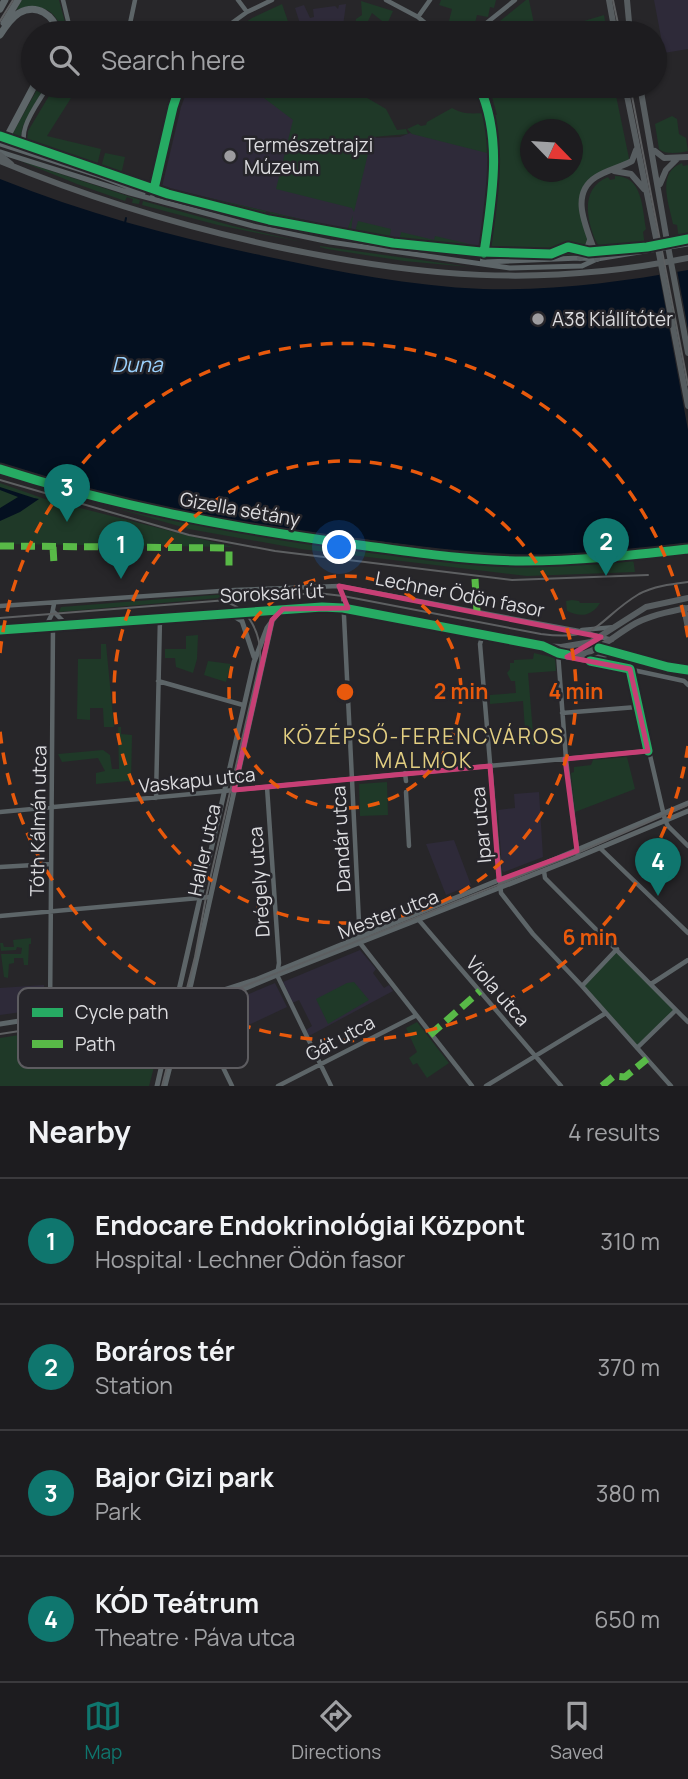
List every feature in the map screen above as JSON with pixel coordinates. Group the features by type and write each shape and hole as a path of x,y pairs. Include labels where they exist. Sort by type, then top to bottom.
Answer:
{"main road":[{"path":"0,32 18,0"},
{"path":"609,0 613,21"},
{"path":"627,0 630,21"},
{"path":"0,9 2,1"},
{"path":"0,32 16,15 34,9 45,12 52,21"},
{"path":"4,137 27,98"},
{"path":"627,98 688,406"},
{"path":"642,98 688,354"},
{"path":"597,259 583,216 584,192 595,178 634,160 636,141"},
{"path":"651,144 659,156 688,156"},
{"path":"2,156 15,167 90,197 159,218 370,265 510,278 608,272 688,258"},
{"path":"659,190 663,175 678,158"},
{"path":"612,171 631,174 646,192"},
{"path":"580,258 588,248 590,239"},
{"path":"579,646 601,638 646,607 685,598 688,627"},
{"name":"Soroksári út","path":"0,630 283,609 343,608 543,646 579,646"},
{"path":"568,655 589,653 636,623 655,615 686,608"},
{"name":"Soroksári út","path":"543,646 558,653 590,661"},
{"path":"579,646 688,670"},
{"path":"590,661 604,654 614,653"}],"street":[{"path":"63,0 68,21"},
{"path":"131,21 135,0"},
{"path":"238,0 247,12"},
{"path":"235,21 272,0"},
{"path":"386,0 423,21"},
{"path":"418,17 430,0"},
{"path":"489,21 515,0"},
{"path":"34,154 24,145 23,134 42,98"},
{"path":"152,198 175,98"},
{"path":"482,263 494,150 489,112 484,98"},
{"path":"4,137 2,156 228,220 389,252 482,263 494,267 536,269 582,265 597,259 688,244"},
{"path":"2,144 132,187 152,198"},
{"path":"482,263 495,260 597,259"},
{"name":"Lechner Ödön fasor","path":"0,606 235,590 339,586 579,631 613,640"},
{"name":"Dandár utca","path":"339,586 343,596 359,940"},
{"path":"50,626 54,604"},
{"name":"Haller utca","path":"180,988 254,660 263,635 283,609"},
{"name":"Haller utca","path":"190,988 271,634 272,620 269,610"},
{"path":"53,612 66,624"},
{"path":"222,613 242,621 254,660"},
{"path":"156,798 160,618"},
{"name":"Tóth Kálmán utca","path":"50,626 50,988"},
{"name":"Lechner Ödön fasor","path":"579,631 615,626"},
{"name":"Ipar utca","path":"483,634 480,644 500,888"},
{"path":"558,653 565,759 577,854"},
{"path":"590,661 684,681 688,685"},
{"path":"630,669 646,662"},
{"path":"630,669 665,820 668,827 688,846"},
{"path":"158,681 243,705"},
{"path":"562,713 638,707"},
{"name":"Vaskapu utca","path":"0,812 648,751"},
{"path":"405,773 406,781"},
{"name":"Drégely utca","path":"267,787 279,963 277,973"},
{"path":"406,792 408,846"},
{"name":"Mester utca","path":"416,916 500,888 688,803"},
{"name":"Mester utca","path":"577,854 600,848 688,811"},
{"path":"600,848 688,933"},
{"path":"0,867 51,864"},
{"path":"545,867 545,878 688,1022"},
{"name":"Mester utca","path":"246,988 501,881 545,867"},
{"path":"500,888 533,934 671,1086"},
{"path":"0,916 210,897"},
{"name":"Viola utca","path":"416,916 561,1086"},
{"path":"359,940 415,1016 472,1086"},
{"path":"582,986 617,949"},
{"path":"651,984 688,960"},
{"path":"277,973 331,1086"},
{"name":"Mester utca","path":"230,988 277,973"},
{"path":"191,984 193,988"},
{"path":"637,1048 676,1009"},
{"path":"486,1086 606,1013"},
{"name":"Gát utca","path":"278,1086 415,1016"},
{"name":"Mester utca","path":"0,1024 18,1021"},
{"name":"Haller utca","path":"157,1086 161,1068"},
{"name":"Haller utca","path":"165,1086 170,1068"},
{"path":"223,1068 232,1086"}],"highlighted area":[{"path":"339,586 601,637 567,657 630,669 648,751 565,759 577,851 499,880 490,766 234,790 272,620 283,609 348,608"}],"shaded area":[{"path":"654,0 688,0 688,49 667,52 667,21 658,21"},
{"path":"346,4 344,21 299,21 295,8 304,5 310,18 314,17 313,9 335,6 338,9 339,5"},
{"path":"184,98 268,98 377,138 400,137 410,133 490,152 480,251 399,242 162,187"},
{"path":"539,792 543,857 504,872 498,810 515,808 514,794"},
{"path":"454,840 471,885 446,895 426,844"},
{"path":"360,950 376,969 373,973 384,988 389,985 393,991 309,1036 306,1030 312,1026 299,1000 292,1003 283,982"},
{"path":"275,983 287,1007 248,1025 248,994"},
{"path":"44,985 44,988 18,988 18,1013 0,1015 0,988"}],"green space":[{"path":"22,0 59,0 65,21 57,21 45,9 32,7 16,10"},
{"path":"441,0 496,0 494,8 490,7 488,17 477,15 476,21 449,21 452,9 439,5"},
{"path":"526,0 529,0 533,21 500,21"},
{"path":"361,1 393,11 388,21 382,21 372,13 368,21 356,21 362,15"},
{"path":"282,4 288,21 248,21"},
{"path":"604,15 605,21 584,21"},
{"path":"32,98 38,98 23,126 20,140 10,138"},
{"path":"48,98 71,98 47,136 101,149 97,166 62,158 32,145 27,141 28,131"},
{"path":"264,98 367,98 386,109 397,130 406,129 408,134 372,137 354,212 352,208 276,189 293,120"},
{"path":"492,98 616,98 630,163 602,175 587,189 584,208 590,239 580,254 480,254 491,154 412,134 407,129 418,124 426,125 452,108 469,113 497,115"},
{"path":"672,116 677,119 679,134 686,138 688,151 669,153 659,149 655,124"},
{"path":"105,153 125,157 121,175 101,167"},
{"path":"18,160 140,200 139,204 132,203 133,199 127,197 125,201"},
{"path":"682,163 683,166 688,165 688,237 679,239 666,189 669,174"},
{"path":"615,176 631,181 640,195 646,229 643,232 645,246 611,250 601,247 594,238 588,212 591,192 601,181 608,177 610,180 615,179"},
{"path":"162,187 266,211 264,219 268,220 270,212 347,230 353,215 351,231 355,231 358,221 391,229 388,247 307,233 309,228 317,228 290,224 289,229 214,211 215,206 202,203 200,207 165,197 159,192"},
{"path":"143,201 302,242 218,225 142,205"},
{"path":"401,232 434,240 435,236 478,246 474,256 402,249 403,243 399,242"},
{"path":"320,246 470,267 404,261"},
{"path":"0,471 138,509 279,535 489,562 633,558 635,572 527,576 301,549 189,529 0,475"},
{"path":"0,483 45,499 233,547 0,544"},
{"path":"265,591 265,594 59,612 61,607"},
{"path":"566,601 580,603 600,603 593,611 581,615 567,611"},
{"path":"198,635 197,659 193,673 176,667 175,658 165,658 165,649 186,649 186,636"},
{"path":"101,644 106,644 114,727 104,727 103,708 90,708 90,720 77,719 78,659 101,659"},
{"path":"534,653 555,658 556,671 528,673 534,745 526,745 523,701 490,704 490,695 516,693 515,681 511,681 507,673 510,663 514,663 514,660 533,659"},
{"path":"208,661 231,664 226,682 204,675"},
{"path":"118,727 121,727 121,734 132,735 131,783 96,784 96,773 105,771 98,758 62,762 58,754 103,750 110,755 112,769 119,769"},
{"path":"627,757 635,789 575,812 571,773 574,772 574,767 591,765 593,760"},
{"path":"387,782 388,815 360,816 359,784"},
{"path":"31,938 28,965 24,965 23,958 14,958 14,963 9,964 8,978 4,977 1,954 21,954 22,948 1,951 0,943 3,943 4,947 14,947 13,940"},
{"path":"617,949 676,1009 637,1048 582,986"},
{"path":"354,982 369,1000 328,1024 316,999"},
{"path":"417,1022 449,1063 427,1078 417,1063 413,1065 409,1058 417,1052 406,1028"},
{"path":"18,1035 18,1068 154,1068 149,1086 0,1086 0,1038"}],"water":[{"name":"Duna","path":"0,179 99,214 166,233 296,263 402,282 483,289 535,289 612,282 688,270 688,543 561,555 489,553 418,546 275,527 137,501 0,463"},
{"path":"0,487 39,499 0,521 0,508 18,497 0,490"}],"pier":[{"path":"679,268 677,270 688,329 688,430 659,273 656,272"}],"waterway":[{"path":"125,223 126,218"}],"tram line":[{"path":"0,21 13,0"},
{"path":"613,0 617,21"},
{"path":"632,98 688,385"},
{"path":"0,480 189,535 275,551 512,580 648,575"},
{"path":"0,618 317,593 561,636 587,632 645,591 688,582"},
{"path":"187,988 260,661 259,642 252,624 241,610 224,602"},
{"path":"240,988 575,854 688,805"},
{"path":"0,1034 18,1031"},
{"path":"162,1086 167,1068"}],"marked path":[{"path":"0,546 225,548 229,550 229,569"},
{"path":"53,547 54,564"},
{"path":"475,579 477,612"},
{"path":"430,1035 480,991"},
{"path":"602,1086 614,1076 625,1077 647,1059"}],"cycle path":[{"path":"154,189 176,98"},
{"path":"483,98 491,126 494,168 484,253"},
{"path":"0,136 168,194 269,220 393,243 481,252 551,254 568,247 589,252 647,247 688,239"},
{"name":"Gizella sétány","path":"0,469 133,506 223,524 441,556 544,561 688,549"},
{"path":"0,630 322,607 343,608 543,646 568,655"},
{"path":"599,648 688,670"},
{"path":"590,661 630,669 648,751"}],"place":[{"name":"Természetrajzi Múzeum","path":"230,156"},
{"name":"A38 Kiállítótér","path":"538,319"},
{"name":"Bajor Gizi park","path":"67,522"},
{"name":"Boráros tér","path":"606,576"},
{"name":"Endocare Endokrinológiai Központ","path":"121,579"},
{"name":"KÓD Teátrum","path":"658,896"}],"district":[{"name":"KÖZÉPSŐ-FERENCVÁROS MALMOK","path":"424,748"}]}
